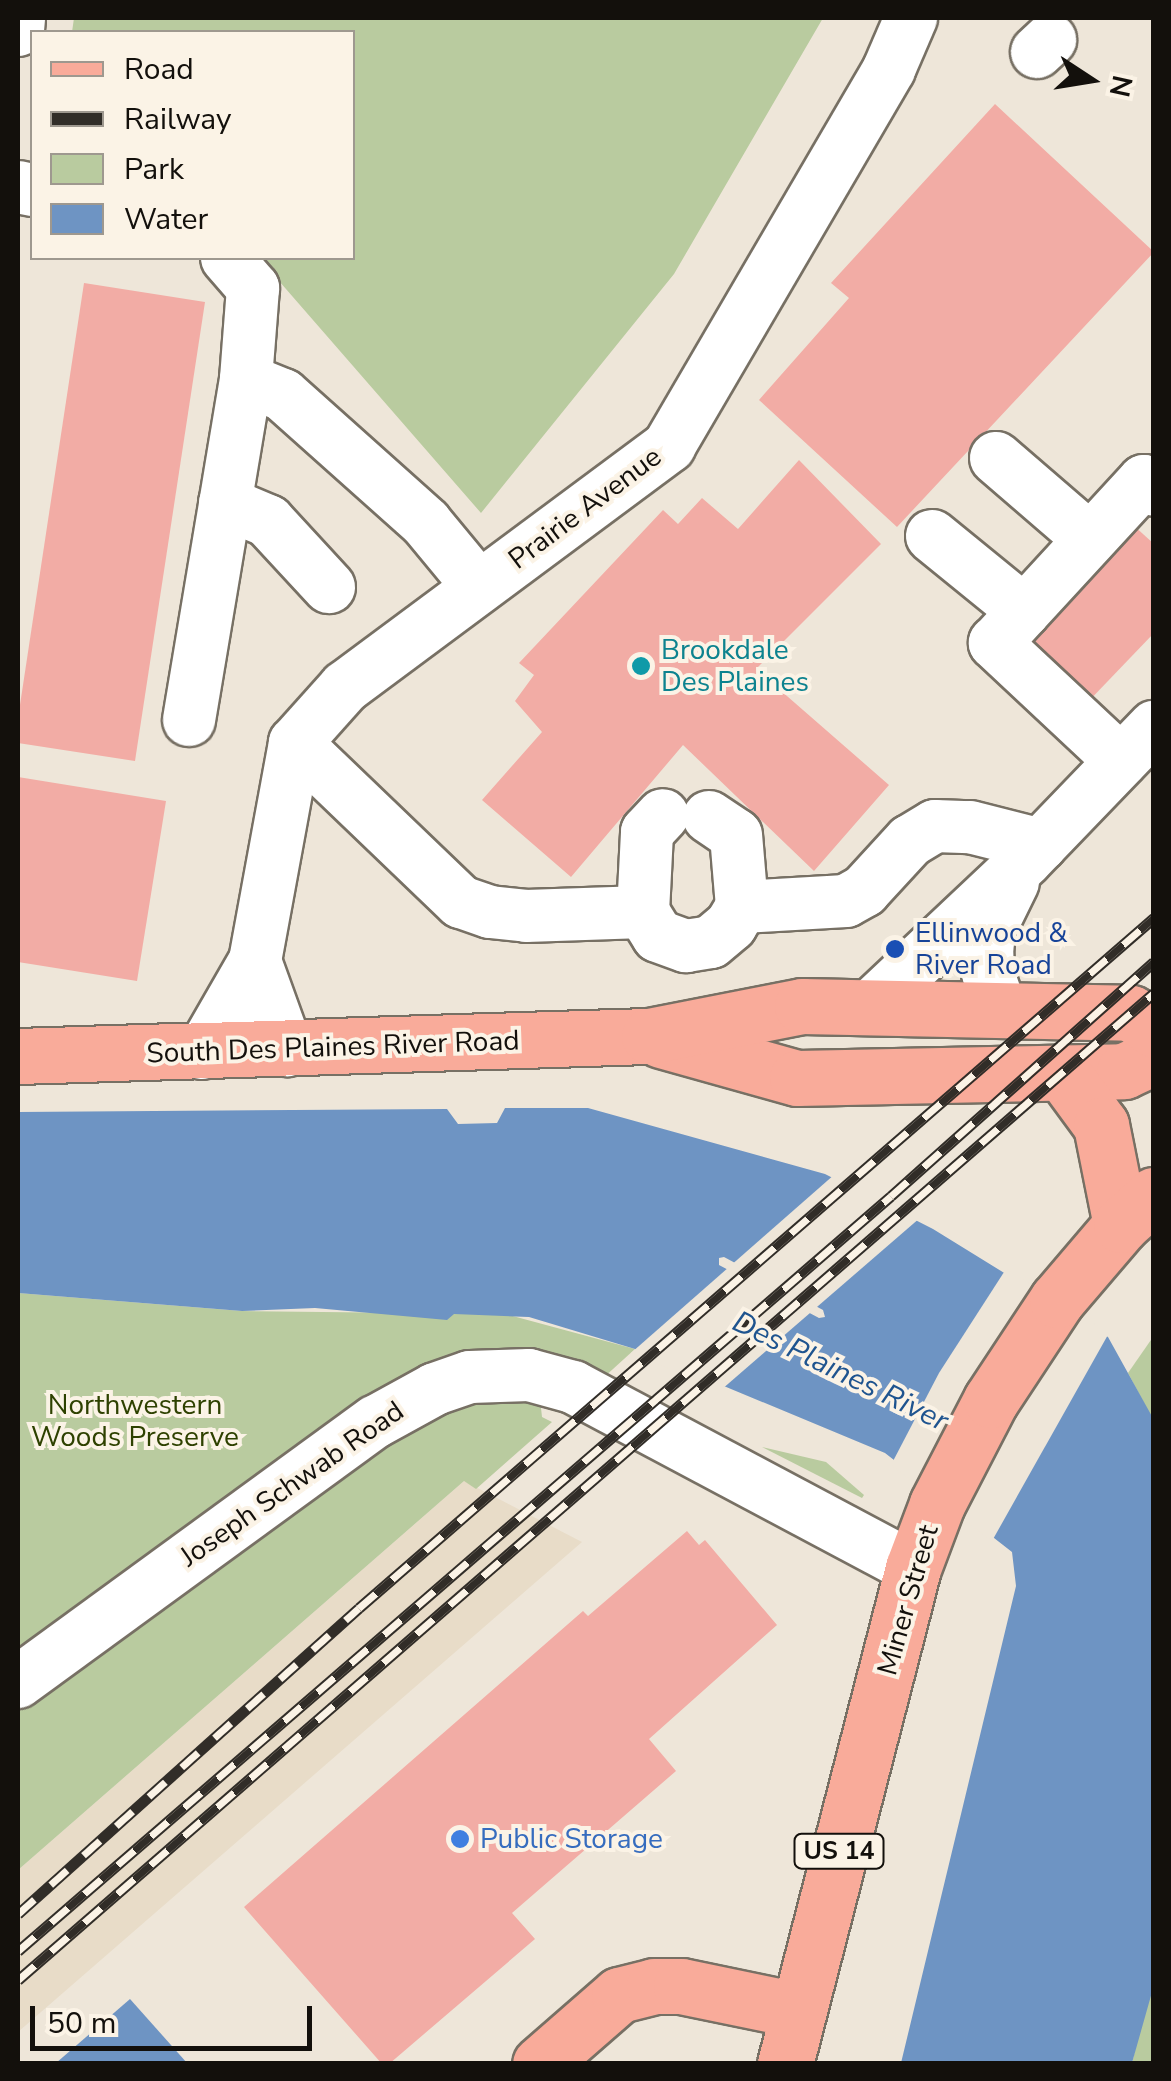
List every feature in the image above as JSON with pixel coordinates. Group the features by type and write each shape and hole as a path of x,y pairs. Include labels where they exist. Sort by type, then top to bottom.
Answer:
{"main road":[{"name":"South Des Plaines River Road","path":"18,1056 649,1036 802,1006 1132,1014 1154,1030"},
{"name":"South Des Plaines River Road","path":"649,1036 797,1078 1124,1071 1154,1057"},
{"path":"1062,1072 1101,1126 1137,1210"},
{"name":"Miner Street","path":"785,2064 913,1568 937,1504 992,1400 1057,1300 1137,1210"},
{"path":"540,2064 618,1995 654,1986 681,1986 798,2010"}],"street":[{"path":"18,30 20,18"},
{"name":"Prairie Avenue","path":"295,743 345,687 668,446 889,70 911,18"},
{"path":"189,720 246,380 253,288 229,260"},
{"path":"246,380 283,395 426,523 479,587"},
{"path":"996,458 1090,538"},
{"path":"870,1007 1034,852 1138,744 994,644 1144,481 1154,490"},
{"path":"226,503 268,521 329,587"},
{"path":"932,536 1024,611"},
{"path":"295,743 461,902 490,912 526,916 643,912"},
{"path":"202,1053 255,962 295,743"},
{"path":"686,816 736,835 742,907 731,926 711,942 686,946 658,936 643,912 647,832 686,816"},
{"path":"742,907 846,901 864,892 910,841 935,826 970,826 1034,852"},
{"path":"1001,1011 988,974 990,929 1034,852"},
{"path":"255,962 287,1050"},
{"name":"Joseph Schwab Road","path":"18,1682 375,1422 435,1389 497,1374 529,1375 574,1387 913,1568"}],"shaded area":[{"path":"464,1481 582,1542 18,2032 18,1870"}],"green space":[{"path":"74,18 823,18 674,274 481,513 261,260 355,260 355,30 72,30"},
{"name":"Northwestern Woods Preserve","path":"18,1293 242,1311 505,1314 635,1349 602,1379 543,1357 18,1653"},
{"path":"1153,1337 1153,1420 1128,1373"},
{"path":"540,1399 542,1417 552,1422 476,1489 464,1481 18,1870 18,1712 96,1650 437,1412 469,1401"},
{"path":"762,1447 826,1462 864,1495 862,1498"},
{"path":"1153,1985 1153,2063 1132,2064 1144,2007"}],"water":[{"name":"Des Plaines River","path":"505,1108 588,1108 825,1174 933,1229 1108,1337 1154,1420 1154,1985 1132,2063 901,2063 1016,1586 1012,1552 885,1453 635,1349 529,1317 454,1314 447,1320 315,1308 242,1311 18,1293 18,1112 447,1109 458,1124 497,1123","holes":["724,1257 823,1310 825,1317 819,1318 719,1265 719,1258"]},
{"path":"130,1999 187,2063 56,2063"}],"pier":[{"path":"835,1174 921,1217 721,1390 631,1353"},
{"path":"1006,1269 1109,1333 992,1541 891,1465 939,1373"}],"building":[{"path":"995,104 1154,252 897,527 759,400 849,298 831,283"},
{"path":"84,283 205,302 135,761 18,743 18,718"},
{"name":"Brookdale Des Plaines","path":"799,460 881,544 756,669 889,785 814,871 683,745 571,877 482,800 542,732 515,701 534,675 519,663 663,510 678,524 702,498 738,529"},
{"path":"1132,524 1154,544 1154,633 1084,706 1018,643"},
{"path":"18,777 166,801 137,981 18,962"},
{"name":"Public Storage","path":"687,1531 699,1545 705,1540 777,1625 649,1739 676,1771 512,1913 535,1939 389,2064 382,2064 244,1907 583,1611 588,1616"}],"railway":[{"path":"18,1914 359,1608 1154,918"},
{"path":"18,1951 891,1196 1154,962"},
{"path":"18,1980 1154,993"}],"place":[{"name":"Brookdale Des Plaines","path":"641,666"},
{"name":"Ellinwood & River Road","path":"895,949"},
{"name":"Public Storage","path":"460,1839"}]}
